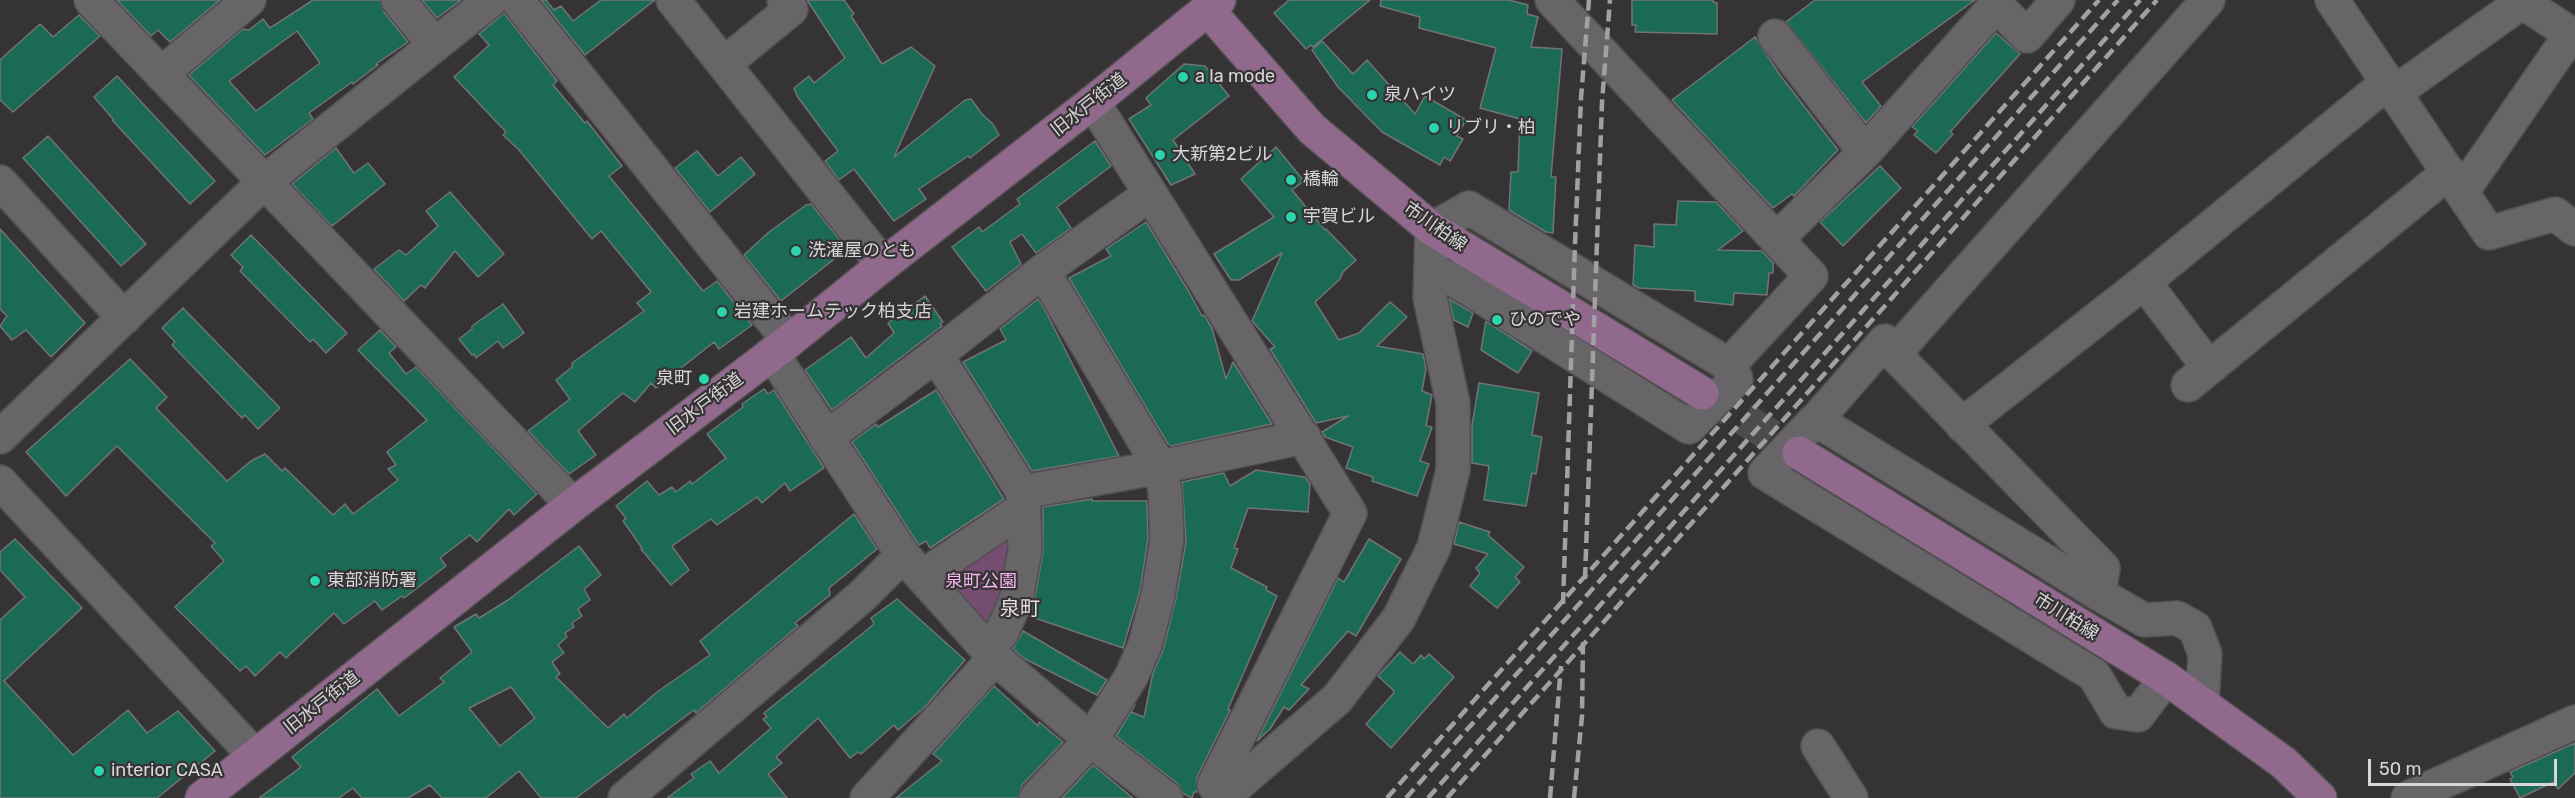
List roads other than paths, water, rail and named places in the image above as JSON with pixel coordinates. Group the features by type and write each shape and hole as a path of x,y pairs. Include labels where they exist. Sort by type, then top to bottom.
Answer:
{"main road":[{"name":"旧水戸街道","path":"202,798 573,505 781,347 883,264 1093,102 1209,3"},
{"name":"市川柏線","path":"1209,3 1312,129 1432,229 1702,393"},
{"name":"市川柏線","path":"1799,453 2166,678 2284,763 2320,798"}],"street":[{"path":"91,0 573,505"},
{"path":"161,74 249,0"},
{"path":"398,0 435,45"},
{"path":"0,437 264,182 491,0"},
{"path":"517,0 781,347 826,438 913,566 991,655 1091,740 1166,798"},
{"path":"673,0 883,264"},
{"path":"724,64 791,9 784,0"},
{"path":"1552,0 1811,276 1729,365"},
{"path":"1777,239 1865,152 1996,5 2027,36 2058,0"},
{"path":"1894,354 2208,0"},
{"path":"2332,0 2488,233 2555,214 2575,229"},
{"path":"1962,425 2390,88 2522,2 2571,34 2456,182 2199,376 2144,282"},
{"path":"1775,36 1865,152"},
{"path":"1093,102 1350,513 1214,785 1224,796 1336,699 1399,618 1434,547 1453,470 1453,403 1430,298 1432,229 1469,208 1729,365 1736,379 1689,427 1450,277 1431,274"},
{"path":"0,182 124,318"},
{"path":"826,438 1043,271 1150,194"},
{"path":"1036,798 1091,740 1131,677 1145,645 1158,595 1167,539 1165,491 1160,467 1043,271"},
{"path":"2099,594 2103,568 1962,425 1894,354 1885,341 1816,420 1765,473 2094,675 2116,712 2138,715 2166,678"},
{"path":"867,798 991,655 1016,600 1025,549 1024,500 936,355"},
{"path":"1816,420 2144,621 2177,618 2195,628 2205,654 2202,704"},
{"path":"625,798 862,596 1024,500 1160,467 1304,437"},
{"path":"0,482 255,756"},
{"path":"2408,798 2575,722"},
{"path":"1818,746 1851,798"}],"tunnel":[{"path":"1702,393 1799,453"}],"railway":[{"path":"1563,604 1581,98 1589,0"},
{"path":"1585,579 1602,102 1610,0"},
{"path":"1387,798 2099,0"},
{"path":"1406,798 2118,0"},
{"path":"1428,798 2140,0"},
{"path":"1447,798 2157,0"},
{"path":"1574,798 1582,716 1583,642"},
{"path":"1550,798 1561,666"}],"place":[{"name":"a la mode","path":"1183,77"},
{"name":"泉ハイツ","path":"1372,95"},
{"name":"リブリ・柏","path":"1434,128"},
{"name":"大新第2ビル","path":"1160,155"},
{"name":"橋輪","path":"1291,180"},
{"name":"宇賀ビル","path":"1291,217"},
{"name":"洗濯屋のとも","path":"796,251"},
{"name":"岩建ホームテック柏支店","path":"722,312"},
{"name":"ひのでや","path":"1497,320"},
{"name":"泉町","path":"704,379"},
{"name":"東部消防署","path":"315,581"},
{"name":"interior CASA","path":"99,771"}],"district":[{"name":"泉町","path":"1020,609"}],"park label":[{"name":"泉町公園","path":"981,582"}]}
